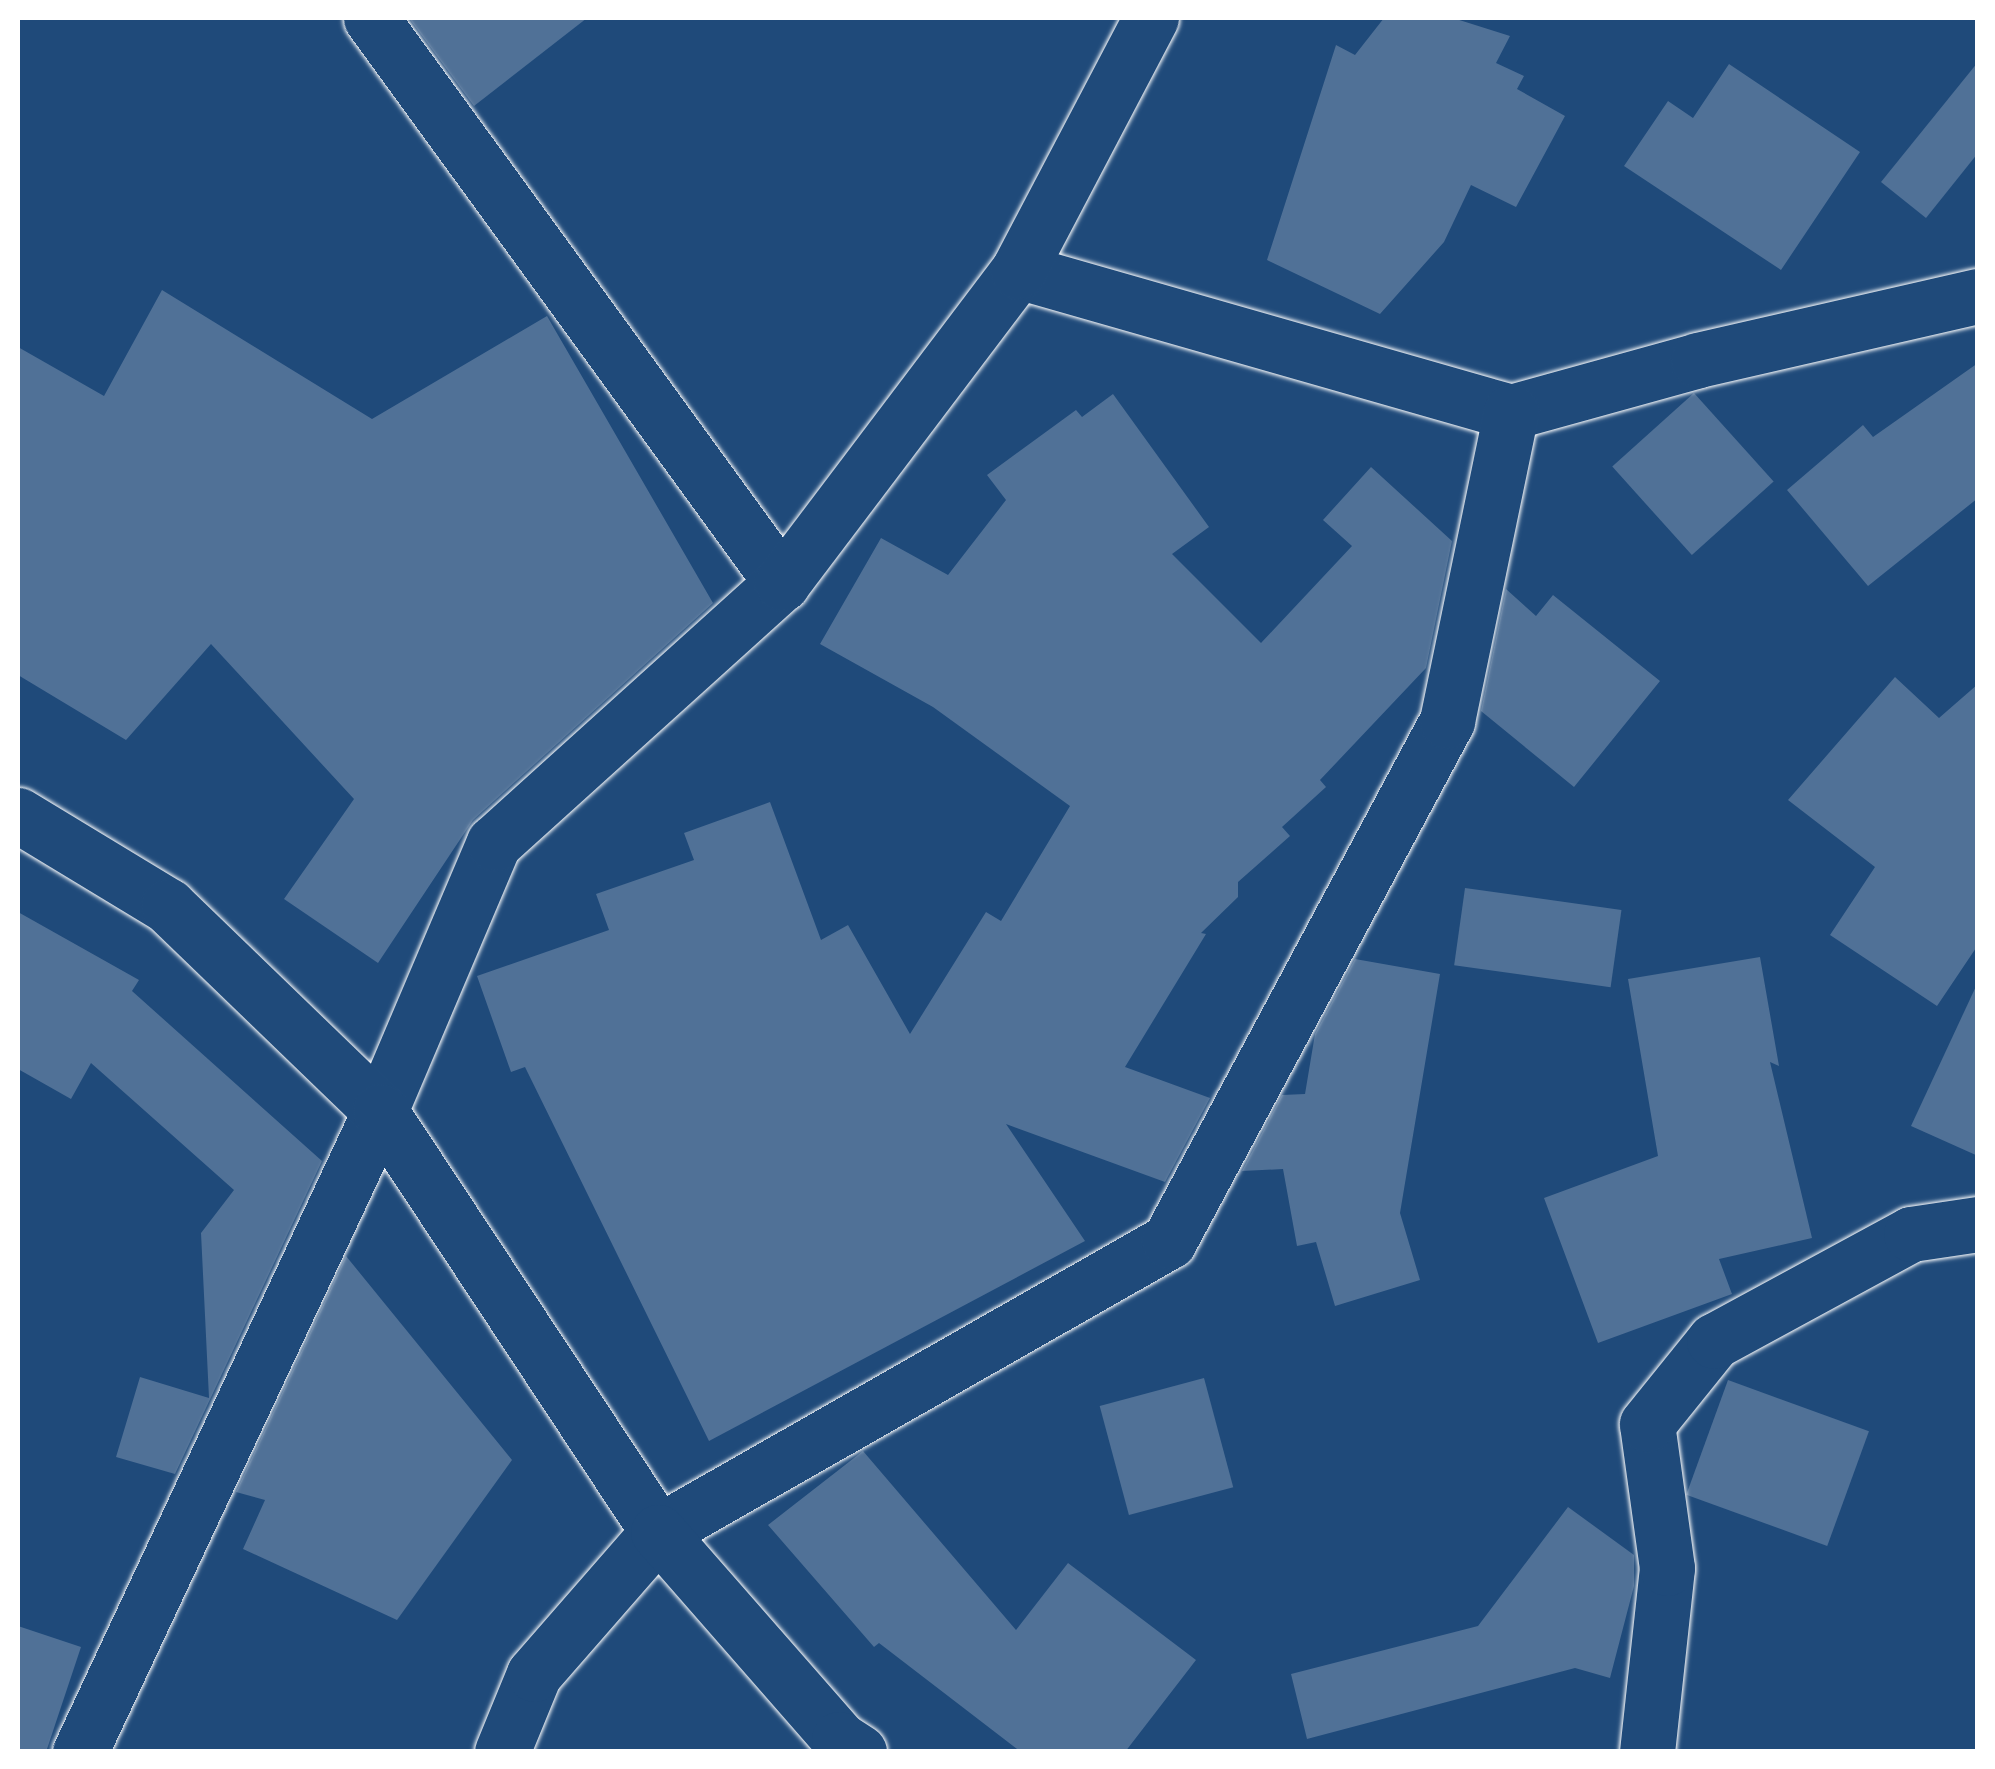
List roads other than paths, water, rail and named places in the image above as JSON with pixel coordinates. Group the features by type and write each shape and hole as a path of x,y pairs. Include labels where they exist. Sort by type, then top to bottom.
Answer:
{"street":[{"path":"371,18 782,583"},
{"path":"80,1752 380,1111 494,844 782,583 1018,271 1152,21"},
{"path":"1018,271 1511,412 1698,360 1978,296"},
{"path":"502,1752 534,1674 658,1532 1169,1241 1447,721 1511,412"},
{"path":"18,815 168,906 380,1111 658,1532 839,1739 858,1752"},
{"path":"1647,1752 1667,1568 1648,1424 1714,1341 1911,1234 1978,1224"}]}
